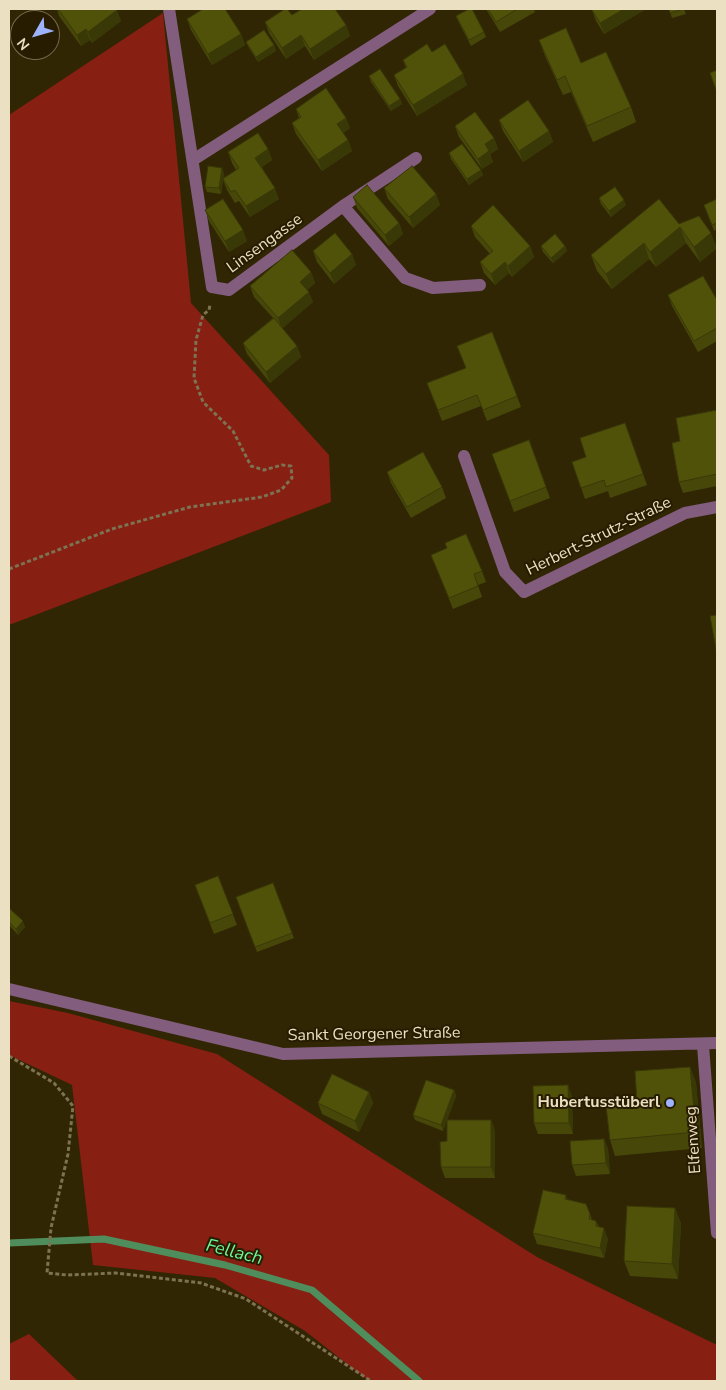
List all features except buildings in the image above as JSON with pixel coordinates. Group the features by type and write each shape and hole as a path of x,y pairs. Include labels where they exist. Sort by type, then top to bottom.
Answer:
{"street":[{"name":"Linsengasse","path":"169,9 212,287 229,290 343,206 416,158"},
{"path":"193,160 430,9"},
{"path":"343,206 405,278 433,288 480,285"},
{"name":"Herbert-Strutz-Straße","path":"464,456 505,572 524,592 685,513 717,507"},
{"name":"Sankt Georgener Straße","path":"9,988 283,1054 717,1044"},
{"name":"Elfenweg","path":"703,1045 717,1233"}],"path":[{"path":"9,569 121,527 190,507 262,497 281,490 292,478 292,466 282,465 264,470 251,466 233,431 203,402 194,378 196,340 203,315 209,310 212,287"},
{"path":"9,1056 54,1083 73,1106 68,1154 55,1218 51,1228 47,1273 67,1275 116,1273 201,1283 246,1299 371,1381"}],"shaded area":[{"path":"163,13 191,303 329,455 331,502 9,625 9,115"},
{"path":"9,1001 68,1013 217,1054 537,1257 717,1345 717,1381 369,1381 305,1331 215,1278 93,1265 72,1085 9,1055"},
{"path":"29,1334 78,1381 9,1381 9,1344"}],"waterway":[{"name":"Fellach","path":"9,1243 104,1239 225,1265 312,1290 419,1381"}],"place":[{"name":"Hubertusstüberl","path":"670,1103"}]}
